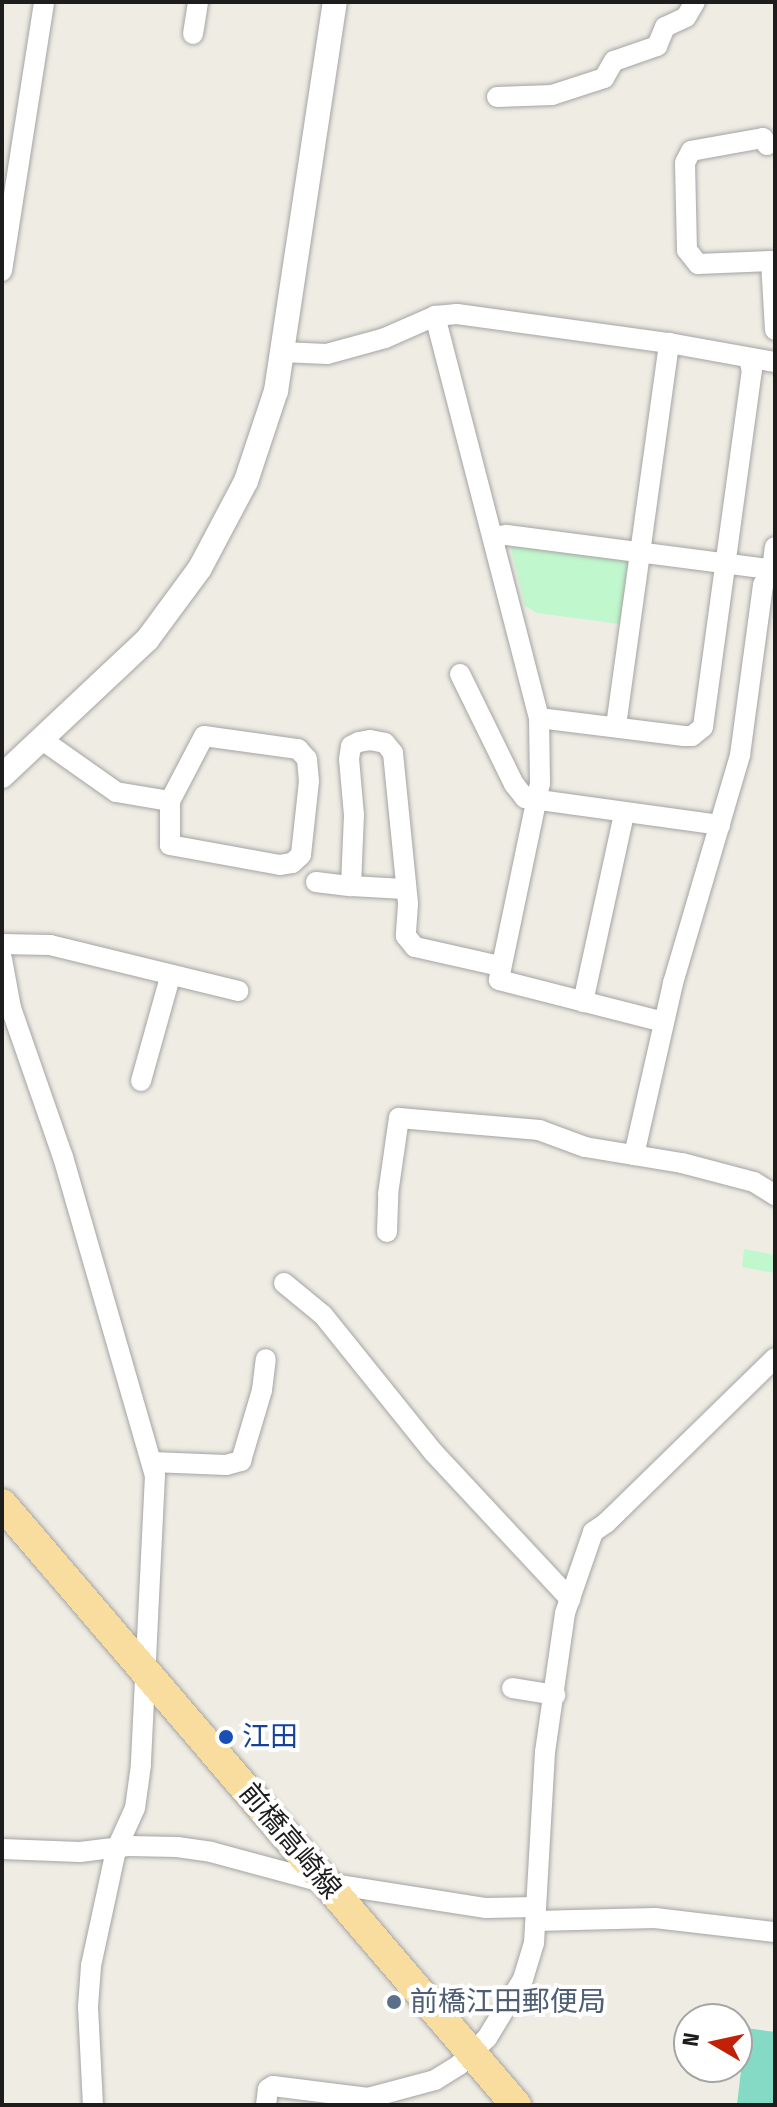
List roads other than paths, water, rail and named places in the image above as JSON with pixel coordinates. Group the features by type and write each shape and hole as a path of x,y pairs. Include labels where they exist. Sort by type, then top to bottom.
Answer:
{"main road":[{"name":"前橋高崎線","path":"2,1504 516,2105"}],"street":[{"path":"2,271 44,2"},
{"path":"193,34 198,2"},
{"path":"2,776 147,640 200,568 246,481 276,391 335,2"},
{"path":"497,97 552,95 604,78 614,61 657,46 665,27 686,17 695,2"},
{"path":"767,145 763,138 691,151 685,163 687,250 698,264 771,261 775,330"},
{"path":"281,352 327,354 393,336 435,316 457,314 669,343 749,359 774,356"},
{"path":"435,316 539,718 542,768 537,802 499,980 503,984 664,1022"},
{"path":"616,726 669,343"},
{"path":"539,718 684,736 692,736 703,727 752,371 749,359"},
{"path":"494,537 507,535 773,570"},
{"path":"634,1155 664,1022 744,738 763,585 773,570 775,547"},
{"path":"460,674 514,784 525,798 720,825"},
{"path":"204,736 298,749 307,759 309,781 301,855 292,863 280,865 170,845 170,801 204,736"},
{"path":"41,739 116,792 170,801"},
{"path":"351,886 354,815 349,759 351,746 370,740 385,743 393,753 404,889 408,904 406,936 415,947 500,966"},
{"path":"583,1002 624,814"},
{"path":"316,882 404,889"},
{"path":"2,944 50,945 170,977 238,991"},
{"path":"2,959 11,1008 63,1157 152,1462 155,1498 141,1765 135,1808 116,1850 91,1966 93,2105"},
{"path":"141,1081 170,977"},
{"path":"387,1232 388,1194 399,1118 525,1128 585,1147 682,1163 754,1182 775,1195"},
{"path":"284,1283 323,1315 434,1453 570,1599"},
{"path":"266,2105 268,2089 273,2086 368,2098 444,2076 487,2038 523,1979 535,1914 545,1752 570,1599 593,1532 775,1358"},
{"path":"152,1462 226,1465 241,1461 262,1390 266,1359"},
{"path":"512,1688 555,1695"},
{"path":"2,1849 116,1850 128,1846 200,1850 326,1883 486,1908 535,1914 655,1918 775,1932"}],"place":[{"name":"江田","path":"226,1737"},
{"name":"前橋江田郵便局","path":"394,2002"}]}
